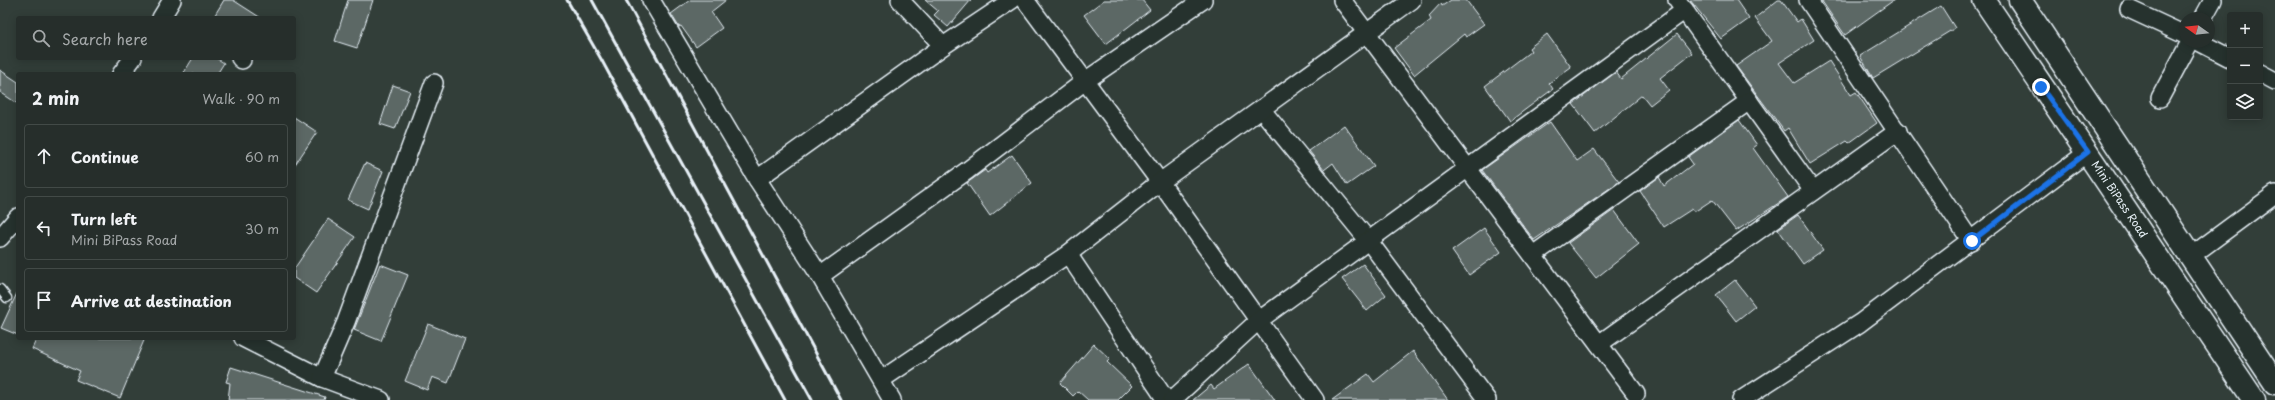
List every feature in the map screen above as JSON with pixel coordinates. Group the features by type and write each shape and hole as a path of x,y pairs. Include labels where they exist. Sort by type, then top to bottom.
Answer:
{"main road":[{"name":"Mini BiPass Road","path":"1984,0 2041,87 2088,152 2254,400"},
{"path":"2020,0 2275,383"}],"street":[{"path":"162,16 172,0"},
{"path":"651,0 757,179 820,276 892,400"},
{"path":"900,0 943,46"},
{"path":"757,179 943,46 1012,0"},
{"path":"1024,0 1160,182 1315,400"},
{"path":"820,276 968,170 1085,81 1203,0"},
{"path":"1342,0 1636,394"},
{"path":"881,380 1068,254 1160,182 1412,0"},
{"path":"1808,0 1972,241"},
{"path":"2206,12 2213,0"},
{"path":"1172,400 1258,321 1468,167 1681,5 1813,191"},
{"path":"2129,9 2179,32"},
{"path":"2160,98 2187,48"},
{"path":"2211,48 2227,56"},
{"path":"122,72 132,60"},
{"path":"2263,75 2275,81"},
{"path":"322,378 346,322 434,83"},
{"path":"1533,255 1749,101"},
{"path":"1261,109 1368,240 1487,400"},
{"path":"1599,344 1898,131"},
{"path":"1741,400 1860,323 1972,241 2088,152"},
{"path":"2190,256 2275,194"},
{"path":"0,238 16,220"},
{"path":"1068,254 1166,400"},
{"path":"247,340 322,378 381,400"}],"lane":[{"path":"0,289 7,298"}],"building":[{"path":"224,0 233,0 258,16 214,16"},
{"path":"348,0 373,0 357,48 335,41"},
{"path":"690,0 726,0 711,12 722,28 696,47 681,26 679,27 671,14"},
{"path":"925,0 971,0 948,27 934,15 938,11"},
{"path":"1104,0 1142,0 1150,10 1106,44 1084,15"},
{"path":"1451,0 1466,0 1484,24 1466,37 1464,34 1414,75 1394,48 1431,20 1429,16 1441,3 1442,6"},
{"path":"1690,0 1736,0 1749,19 1721,39"},
{"path":"1778,0 1781,0 1797,22 1801,19 1814,40 1779,63 1794,83 1829,61 1851,95 1856,92 1877,123 1849,143 1847,141 1810,164 1788,128 1784,131 1736,66 1772,41 1755,18"},
{"path":"1821,0 1894,0 1845,35"},
{"path":"1941,6 1955,28 1873,78 1860,56"},
{"path":"1547,34 1571,67 1549,83 1553,89 1510,121 1485,86 1531,51 1529,48"},
{"path":"1677,34 1692,53 1660,78 1669,90 1650,105 1642,95 1595,133 1573,104 1616,72 1621,79"},
{"path":"192,60 219,60 224,63 218,72 184,72"},
{"path":"0,70 16,81 16,103 0,92"},
{"path":"393,85 410,91 395,129 380,124"},
{"path":"296,118 317,132 296,163"},
{"path":"1739,120 1757,145 1753,148 1788,197 1736,231 1712,200 1694,212 1692,209 1664,227 1640,191 1659,177 1664,186 1693,164 1688,157"},
{"path":"1550,122 1577,161 1594,149 1619,182 1534,240 1482,170"},
{"path":"1344,125 1374,166 1347,185 1333,163 1324,170 1309,151"},
{"path":"1012,155 1032,183 990,216 967,183 985,170 987,173"},
{"path":"365,163 383,171 368,209 348,200"},
{"path":"1614,210 1639,244 1596,278 1568,243"},
{"path":"1798,215 1823,250 1803,264 1778,229"},
{"path":"328,219 355,237 316,293 296,279 296,266"},
{"path":"1484,228 1501,252 1469,275 1452,251"},
{"path":"380,264 408,275 381,341 354,330"},
{"path":"1363,264 1386,295 1367,311 1342,279"},
{"path":"1735,280 1755,306 1736,321 1716,295"},
{"path":"16,295 16,334 1,328"},
{"path":"428,324 465,339 448,383 432,377 427,390 405,381"},
{"path":"36,340 144,340 120,398 76,380 80,371 32,349"},
{"path":"1094,344 1110,359 1107,362 1132,386 1118,400 1088,400 1078,391 1073,396 1060,383"},
{"path":"1413,351 1448,400 1332,400 1368,374 1374,382"},
{"path":"1249,364 1275,400 1193,400 1211,385 1214,389"},
{"path":"231,367 325,397 324,400 228,400 230,383 226,382"}],"railway":[{"path":"567,0 601,59 785,400"},
{"path":"592,0 812,400"},
{"path":"626,0 841,400"}],"route":[{"path":"1972,241 2088,152 2041,87"}]}
